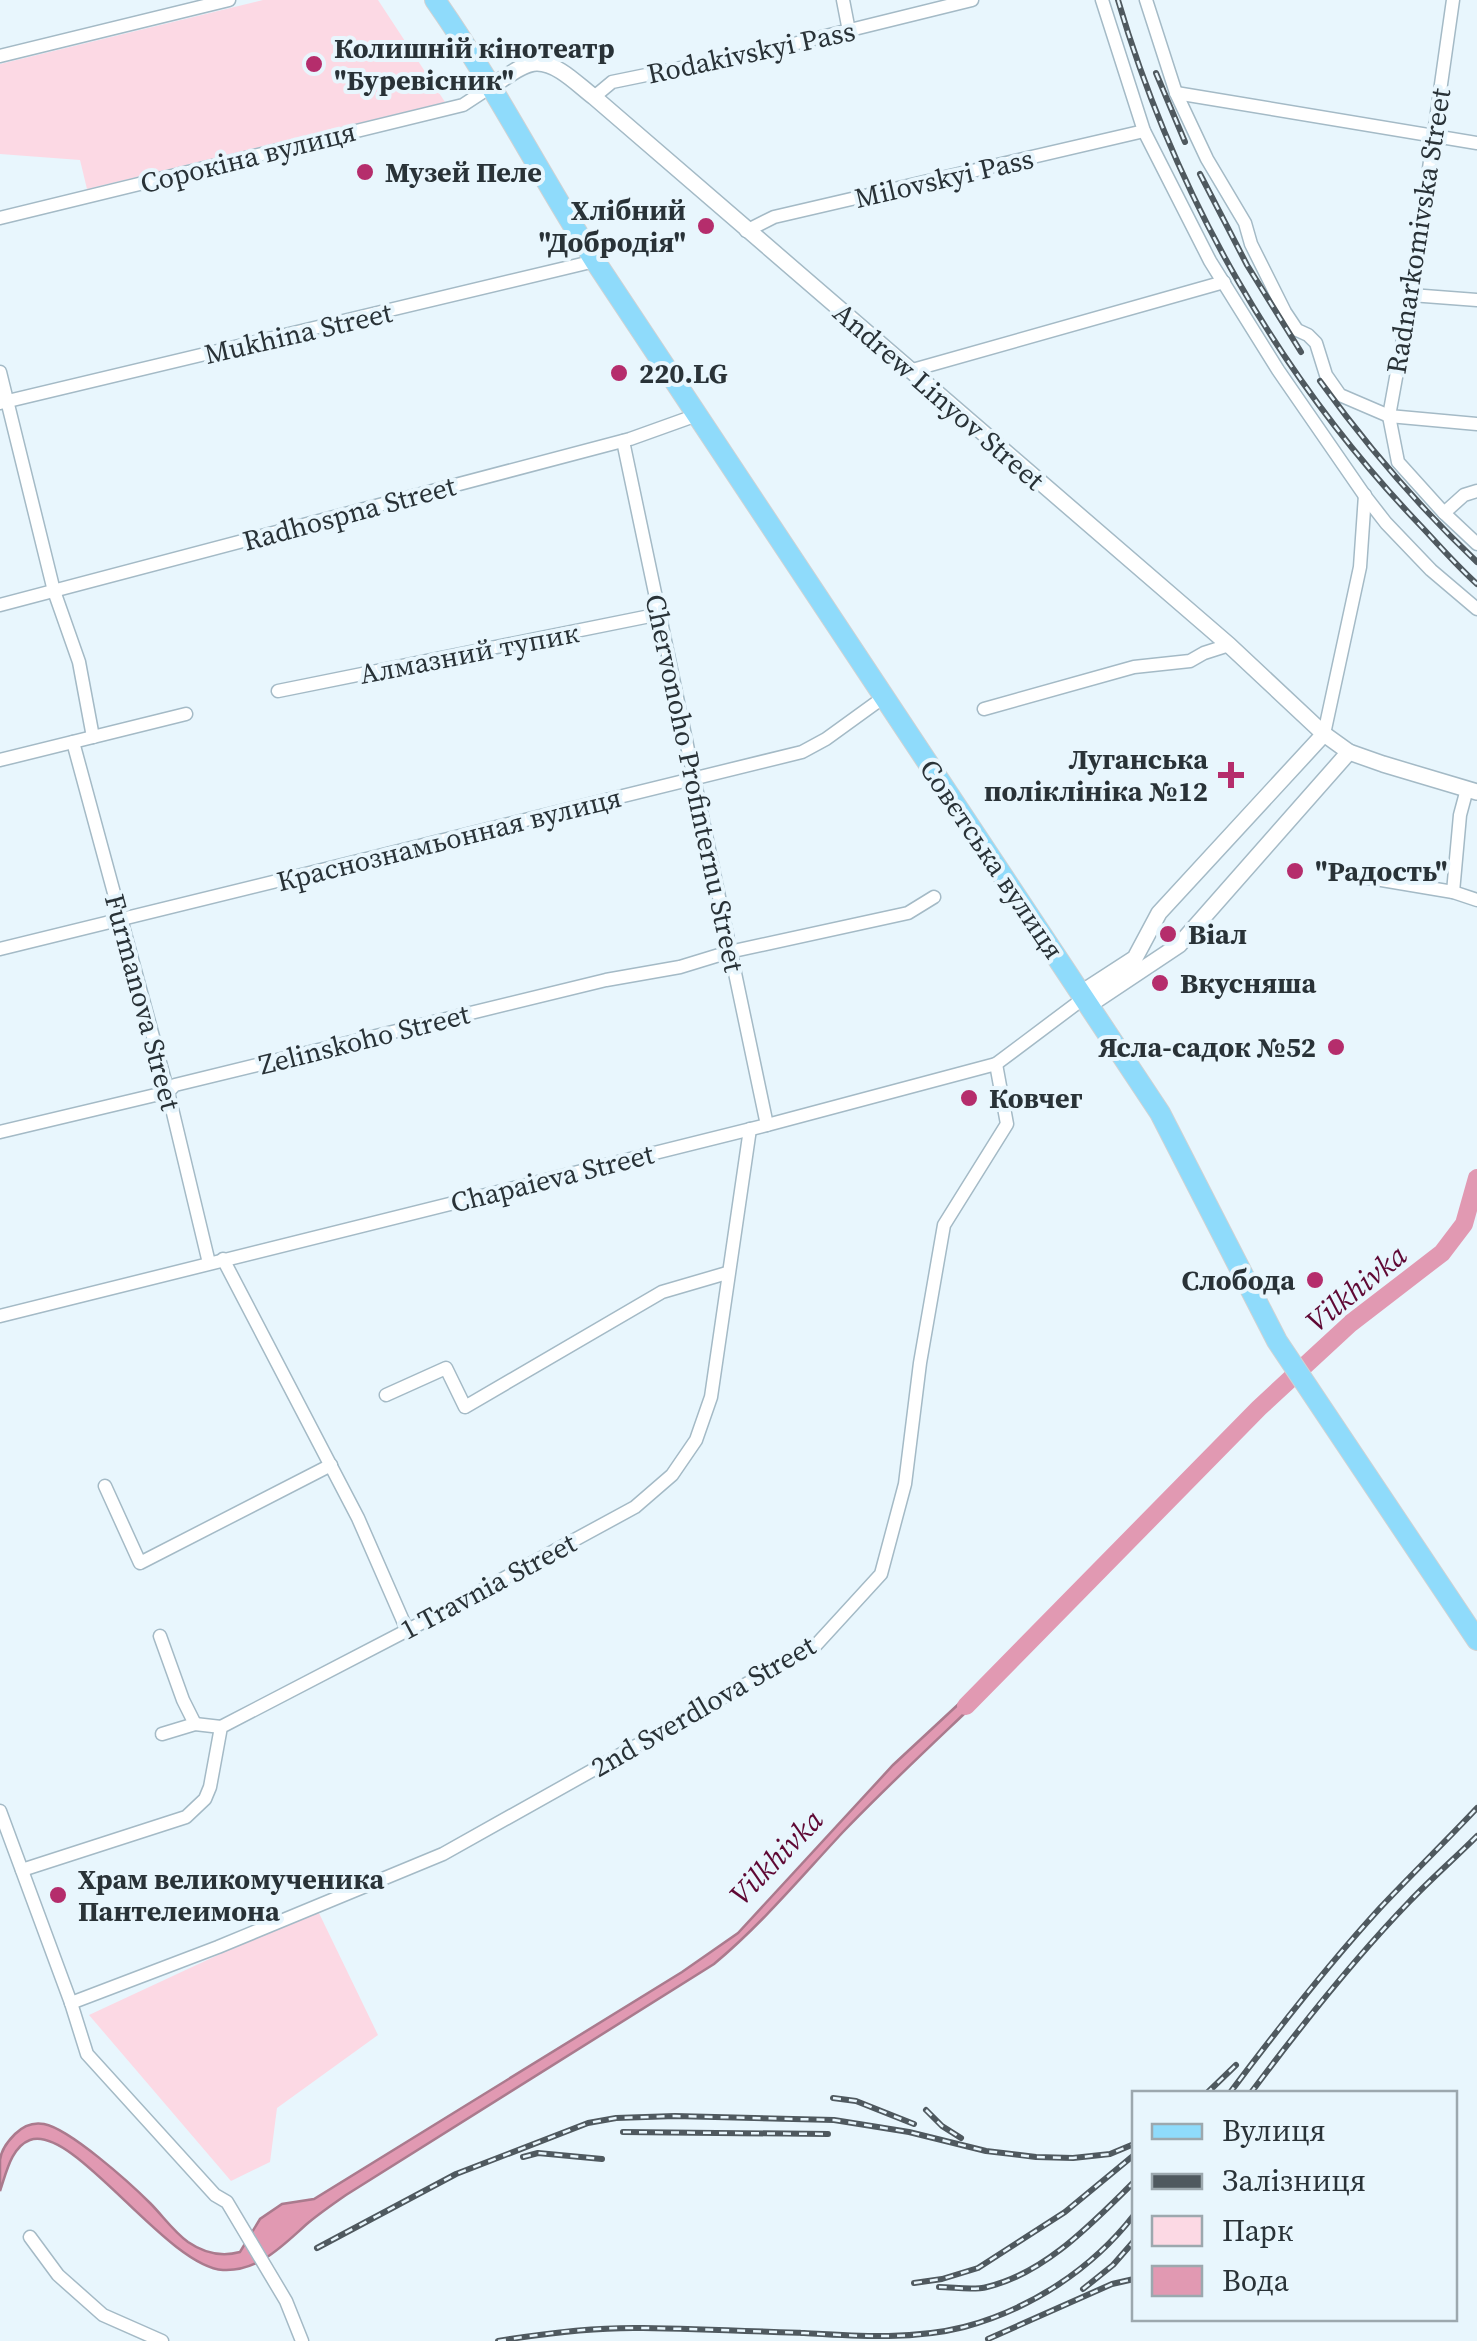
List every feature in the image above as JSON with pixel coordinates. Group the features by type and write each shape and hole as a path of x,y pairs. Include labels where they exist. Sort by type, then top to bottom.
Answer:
{"main road":[{"path":"435,0 492,86"},
{"name":"Совєтська вулиця","path":"492,86 551,194 595,262 1160,1113 1278,1342 1474,1636"}],"street":[{"path":"0,56 230,0"},
{"path":"843,0 850,30"},
{"name":"Rodakivskyi Pass","path":"594,98 612,82 773,50 972,0"},
{"path":"1102,0 1144,131 1210,262 1278,370 1386,522 1431,570 1477,609"},
{"path":"1146,0 1176,93 1207,159 1244,224 1277,298 1297,330 1316,343 1326,375 1340,394 1389,416 1477,424"},
{"name":"Radnarkomivska Street","path":"1444,513 1398,462 1389,416 1411,295 1452,0"},
{"name":"Andrew Linyov Street","path":"492,86 536,63 555,68 1229,645 1324,734 1349,752 1472,790"},
{"name":"Сорокіна вулиця","path":"0,218 462,105 492,86"},
{"path":"1176,93 1477,143"},
{"name":"Milovskyi Pass","path":"746,231 774,217 1144,131"},
{"name":"Mukhina Street","path":"4,402 595,262"},
{"path":"909,371 1224,282"},
{"path":"1411,295 1477,300"},
{"path":"0,372 4,402 54,591 79,662 93,737"},
{"name":"Radhospna Street","path":"0,605 623,441 697,414"},
{"name":"Chervonoho Profinternu Street","path":"623,441 767,1125"},
{"path":"1477,491 1464,495 1444,513 1477,544"},
{"path":"1324,734 1360,567 1365,494"},
{"name":"Алмазний тупик","path":"278,692 660,614"},
{"path":"984,709 1134,667 1190,661 1229,645"},
{"name":"Краснознамьонная вулиця","path":"0,949 802,752 884,697"},
{"path":"0,760 186,714"},
{"name":"Chapaieva Street","path":"0,1316 996,1064 1135,958 1159,913 1324,734"},
{"name":"Furmanova Street","path":"73,742 216,1261 331,1465 408,1630"},
{"name":"Chapaieva Street","path":"1085,999 1180,945 1349,752"},
{"path":"1453,892 1460,815 1472,790"},
{"path":"1334,872 1453,892 1477,900"},
{"name":"Zelinskoho Street","path":"0,1132 606,980 680,967 729,952 908,913 934,896"},
{"name":"2nd Sverdlova Street","path":"71,2003 442,1854 816,1645 881,1574 905,1484 920,1363 944,1226 1007,1124 996,1064"},
{"name":"1 Travnia Street","path":"221,1727 635,1508 672,1475 696,1440 710,1397 750,1129"},
{"path":"386,1395 446,1368 465,1407 662,1292 727,1273"},
{"path":"105,1486 140,1563 331,1465"},
{"path":"160,1636 194,1724"},
{"path":"22,1870 186,1818 205,1799 210,1787 221,1727 194,1724 162,1734"},
{"path":"0,1811 87,2054 215,2195 226,2202 286,2302 302,2341"},
{"path":"30,2236 58,2275 102,2314 162,2341"}],"green space":[{"path":"263,0 378,0 445,102 87,189 80,160 0,154 0,64"},
{"path":"317,1909 378,2035 277,2108 270,2162 231,2181 89,2015"}],"water":[{"path":"978,1686 986,1693 878,1796 765,1917 714,1964 346,2195 259,2262 223,2270 200,2263 148,2223 71,2153 49,2141 30,2140 18,2149 0,2191 0,2160 5,2146 25,2127 44,2124 99,2158 188,2242 213,2253 240,2252 260,2219 282,2204 314,2199 682,1972 738,1933 893,1765"}],"waterway":[{"name":"Vilkhivka","path":"966,1706 1259,1408 1351,1323 1442,1253 1464,1224 1477,1178"}],"railway":[{"path":"1118,0 1169,143 1237,280 1321,408 1368,467 1477,584"},
{"path":"1156,73 1185,142"},
{"path":"1200,174 1247,265 1301,352"},
{"path":"1320,381 1394,475 1477,562"},
{"path":"1231,2091 1360,1930 1477,1808"},
{"path":"1252,2091 1368,1947 1477,1836"},
{"path":"1209,2091 1236,2065"},
{"path":"833,2098 856,2101 914,2124"},
{"path":"926,2110 961,2138"},
{"path":"317,2248 456,2174 588,2123 616,2118 834,2120 909,2132 986,2151 1036,2157 1110,2154 1132,2145"},
{"path":"623,2132 828,2134"},
{"path":"523,2157 538,2153 602,2159"},
{"path":"914,2283 978,2268 1065,2212 1132,2157"},
{"path":"939,2287 981,2288 1029,2270 1067,2244 1132,2184"},
{"path":"498,2341 625,2328 864,2336 945,2331 989,2319 1036,2298 1099,2253 1132,2217"},
{"path":"1083,2289 1132,2243"},
{"path":"988,2339 1112,2284 1132,2279"}],"place":[{"name":"Колишній кінотеатр \"Буревісник\"","path":"314,64"},
{"name":"Музей Пеле","path":"365,172"},
{"name":"Хлібний \"Добродія\"","path":"706,226"},
{"name":"220.LG","path":"619,373"},
{"name":"Луганська поліклініка №12","path":"1231,775"},
{"name":"\"Радость\"","path":"1295,871"},
{"name":"Віал","path":"1168,934"},
{"name":"Вкусняша","path":"1160,983"},
{"name":"Ясла-садок №52","path":"1336,1047"},
{"name":"Ковчег","path":"969,1098"},
{"name":"Слобода","path":"1315,1280"},
{"name":"Храм великомученика Пантелеимона","path":"58,1895"}]}
